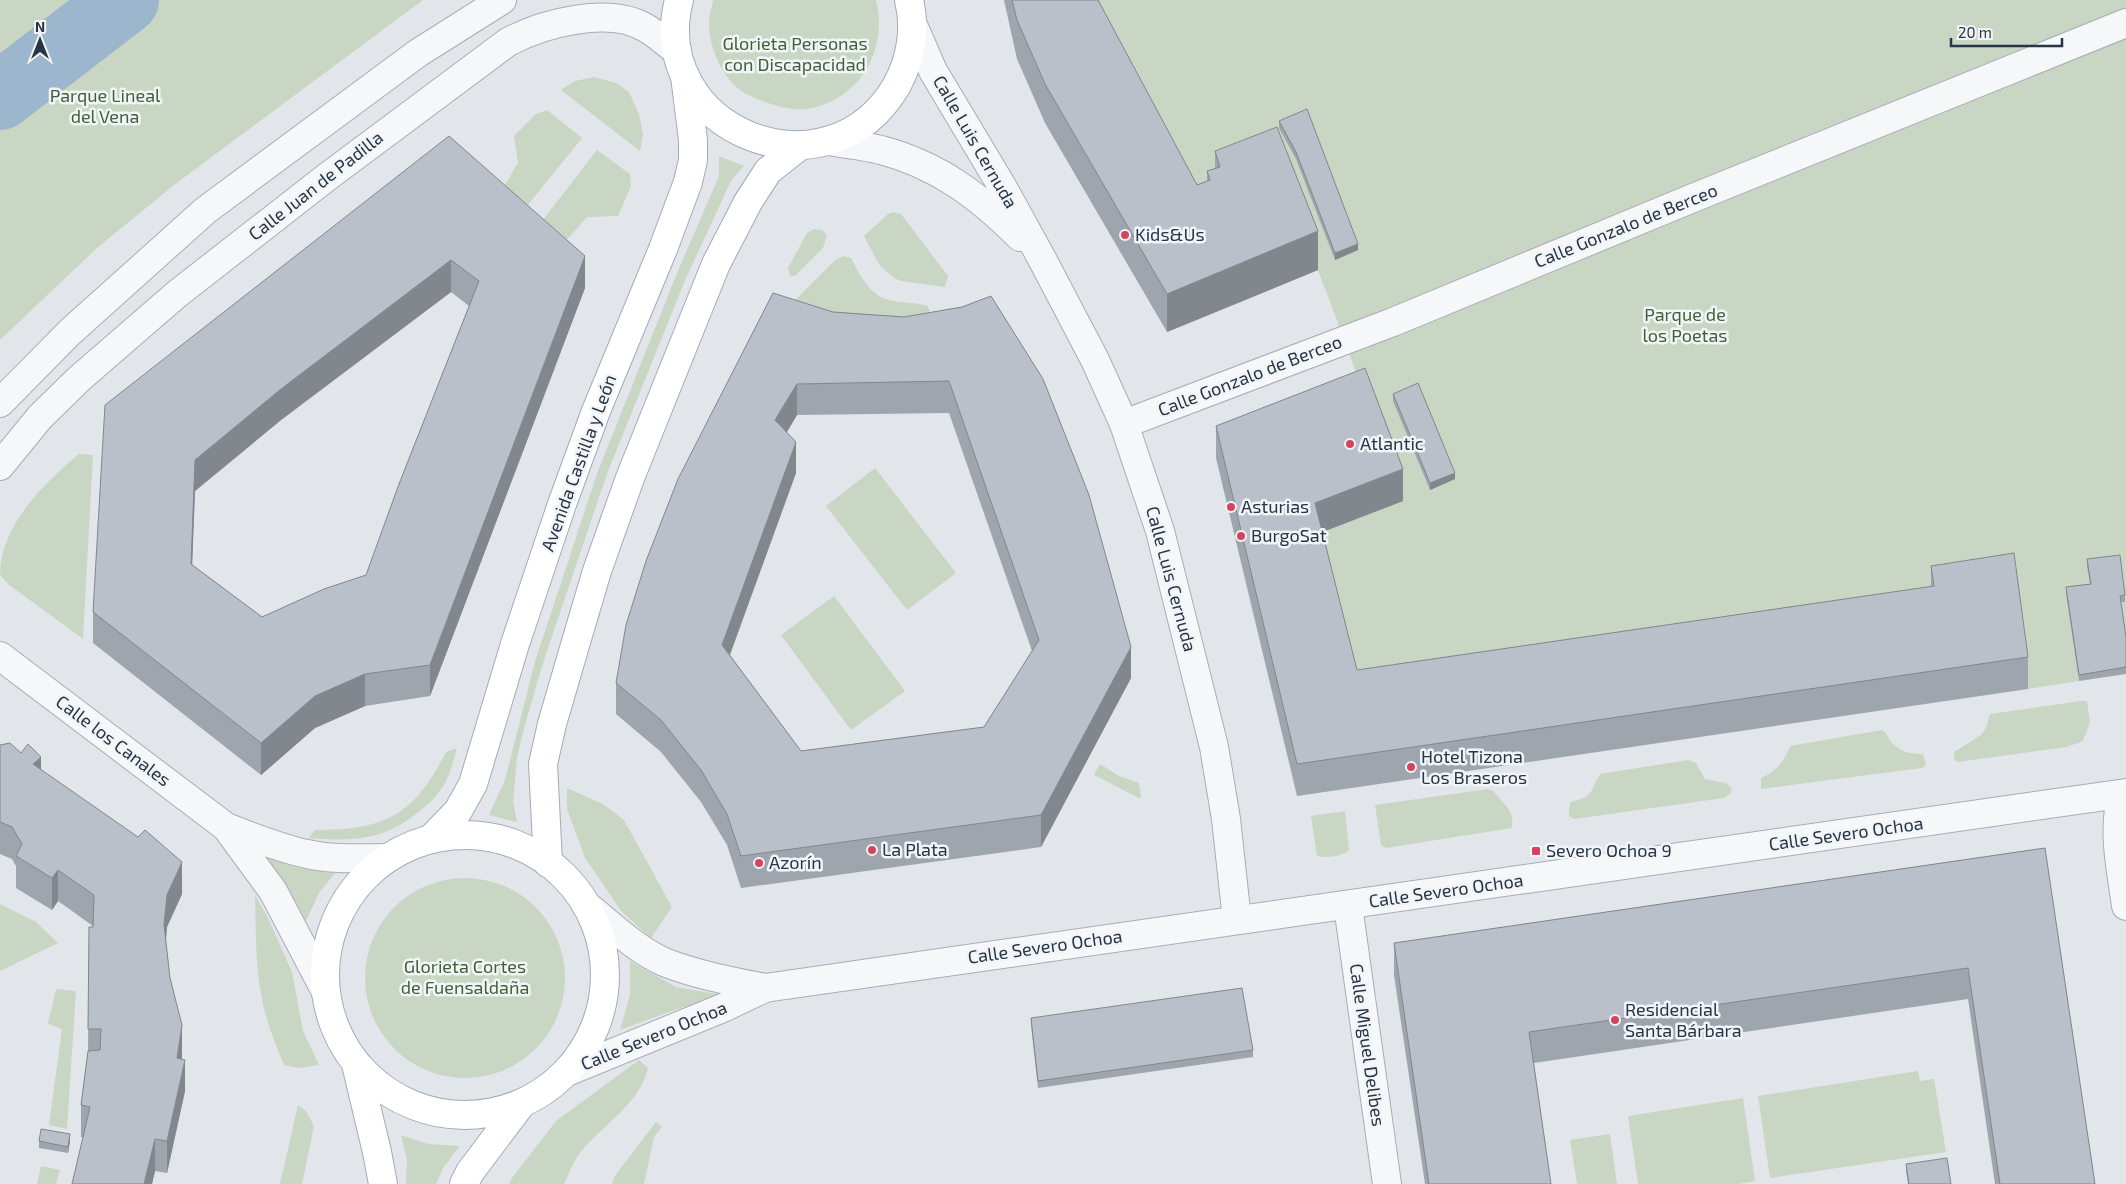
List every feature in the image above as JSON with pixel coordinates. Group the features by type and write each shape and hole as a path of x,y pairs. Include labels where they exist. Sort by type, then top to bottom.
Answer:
{"main road":[{"path":"678,0 675,30 681,64 701,100 721,121 745,135 772,144 801,145 828,141 851,131 872,116 890,97 902,74 910,50 911,12"},
{"name":"Avenida Castilla y León","path":"431,839 458,810 473,784 515,644 562,504 596,411 663,249 688,182 693,160 693,140 681,64"},
{"path":"548,863 543,764 552,724 578,635 620,506 716,264 757,186 768,171 801,145"},
{"path":"462,835 492,838 521,847 548,863 569,882 586,905 593,919 603,950 604,998 596,1029 589,1044 569,1071 547,1089 508,1109 478,1115 447,1114 417,1108 390,1094 356,1064 338,1037 332,1022 325,990 324,966 328,943 340,910 361,881 388,858 402,850 431,839 462,835"},
{"path":"356,1064 383,1184"},
{"path":"464,1184 470,1172 522,1103"}],"street":[{"path":"0,403 70,332 206,210 418,53 502,0"},
{"name":"Calle Luis Cernuda","path":"911,12 933,71 1003,188 1041,257 1094,360 1124,424 1160,531 1214,747 1226,819 1237,920"},
{"name":"Calle Juan de Padilla","path":"0,466 40,417 80,378 177,294 335,171 508,42 523,34 567,20 599,18 624,20 645,27 681,64"},
{"name":"Calle Gonzalo de Berceo","path":"1124,424 1393,322 1702,194 2126,23"},
{"name":"Calle Luis Cernuda","path":"828,141 881,150 929,168 970,191 993,210 1041,257"},
{"name":"Calle los Canales","path":"0,656 226,827 273,891 325,990"},
{"path":"2124,793 2116,822 2116,837 2126,906"},
{"name":"Calle Severo Ochoa","path":"569,1071 725,1007 765,988 1237,920 1348,906 2124,793"},
{"name":"Calle los Canales","path":"226,827 285,849 308,855 335,858 388,858"},
{"name":"Calle Severo Ochoa","path":"586,905 628,939 662,961 701,975 765,988"},
{"name":"Calle Miguel Delibes","path":"1348,906 1387,1184"}],"green space":[{"name":"Parque Lineal del Vena","path":"0,0 423,0 174,185 97,248 0,340"},
{"name":"Glorieta Personas con Discapacidad","path":"713,0 876,0 879,17 875,51 859,80 847,92 833,101 804,109 792,109 774,105 746,94 724,72 715,53 710,33 709,20"},
{"name":"Parque de los Poetas","path":"1084,0 2126,0 2126,644 2120,602 2125,601 2091,591 2066,594 2079,681 2028,689 2014,585 1357,702 1315,535 1403,500 1329,299 1277,166 1208,210"},
{"path":"594,77 616,83 629,92 639,114 643,135 640,151 561,90 575,81"},
{"path":"547,110 582,138 523,211 501,191 518,163 514,136 536,114"},
{"path":"597,150 630,174 631,186 618,216 587,217 562,245 539,225"},
{"path":"719,156 744,166 731,181 686,278 607,474 543,663 524,728 517,758 513,802 517,822 489,815 505,780 535,661 598,471 677,273 719,176"},
{"path":"893,212 901,214 948,276 945,287 901,281 894,278 880,266 864,236 888,214"},
{"path":"814,229 822,230 827,235 823,248 795,276 790,276 788,268 807,233"},
{"path":"843,256 851,258 866,284 882,298 928,306 934,328 784,311 835,260"},
{"path":"79,454 93,455 83,639 8,584 0,575 2,557 7,540 26,507 51,479"},
{"path":"875,468 956,573 907,610 826,506"},
{"path":"834,596 905,691 851,730 781,635"},
{"path":"2087,701 2090,722 2083,741 2067,747 1957,762 1954,759 1954,752 1981,735 1986,728 1990,714"},
{"path":"1882,730 1899,749 1910,753 1923,754 1926,765 1922,768 1761,789 1761,778 1779,765 1790,746"},
{"path":"457,748 446,781 435,797 408,820 395,828 368,837 355,839 309,838 315,830 361,827 395,815 422,791 446,752"},
{"path":"1688,760 1696,763 1705,779 1725,783 1732,788 1730,794 1724,798 1574,819 1569,816 1571,802 1588,795 1600,774"},
{"path":"1100,764 1119,776 1139,783 1141,799 1094,775"},
{"path":"567,788 603,804 624,820 672,907 651,938 622,912 585,858 567,809"},
{"path":"1488,789 1495,793 1509,809 1512,815 1512,828 1386,848 1381,845 1375,805"},
{"path":"1345,811 1349,850 1334,856 1317,856 1311,816"},
{"path":"255,851 298,868 335,873 319,893 306,921 284,883"},
{"name":"Glorieta Cortes de Fuensaldaña","path":"455,878 475,878 503,885 521,895 536,907 548,922 558,940 565,968 565,988 558,1016 548,1034 536,1049 521,1061 503,1071 475,1078 455,1078 427,1071 409,1061 388,1042 372,1016 369,1007 365,988 365,968 372,940 382,922 401,901 427,885 436,882"},
{"path":"255,895 267,916 292,972 303,1031 319,1065 299,1068 284,1065 274,1040 266,1016 258,973"},
{"path":"0,904 36,922 58,943 0,971"},
{"path":"630,961 676,987 722,995 620,1030 630,995"},
{"path":"56,989 76,991 67,1129 49,1125 62,1029 48,1024"},
{"path":"639,1060 648,1068 644,1081 637,1093 580,1153 564,1184 509,1184 556,1121"},
{"path":"1918,1071 1920,1081 1934,1079 1946,1152 1770,1178 1758,1096"},
{"path":"1743,1098 1755,1181 1738,1184 1638,1184 1628,1116"},
{"path":"298,1105 306,1111 314,1126 302,1184 280,1184"},
{"path":"656,1122 662,1127 654,1137 644,1184 612,1184 614,1177"},
{"path":"1610,1134 1617,1184 1577,1184 1570,1140"},
{"path":"401,1135 428,1144 460,1146 443,1168 436,1184 406,1184 407,1160"},
{"path":"41,1166 60,1170 56,1184 37,1184"}],"building":[{"path":"1012,0 1098,0 1197,185 1210,180 1207,171 1220,167 1215,151 1277,127 1318,231 1167,294 1045,84 1017,20"},
{"path":"1307,109 1358,244 1335,253 1296,152 1279,121"},
{"path":"449,136 585,256 430,665 365,674 315,696 261,743 93,612 105,405","holes":["451,260 479,281 399,484 366,575 324,589 262,617 191,564 195,460 281,389"]},
{"path":"773,293 833,312 904,317 962,307 991,296 1043,379 1089,495 1131,647 1041,815 741,856 727,814 701,770 661,720 616,683 626,625 646,561 678,479","holes":["949,381 1039,640 984,727 801,751 722,645 796,442 775,420 797,384"]},
{"path":"1365,368 1403,469 1315,503 1357,670 1934,586 1931,566 2014,553 2028,657 1297,764 1216,426"},
{"path":"1418,383 1455,473 1430,483 1393,394"},
{"path":"2120,555 2125,595 2120,596 2126,637 2126,667 2079,675 2066,587 2091,584 2087,559"},
{"path":"10,743 21,753 28,744 41,757 33,764 138,837 145,830 182,862 167,895 164,925 170,978 182,1025 177,1058 185,1060 167,1141 155,1139 144,1184 72,1184 90,1107 81,1105 88,1051 100,1050 101,1029 88,1029 89,927 93,927 94,895 58,870 52,878 16,856 22,844 12,827 0,822 0,745"},
{"name":"Residencial Santa Bárbara","path":"2045,848 2095,1184 2000,1184 1968,968 1529,1032 1551,1184 1429,1184 1394,943"},
{"path":"1242,988 1253,1050 1038,1081 1031,1018"},
{"path":"41,1129 70,1134 68,1147 39,1141"},
{"path":"1947,1158 1951,1184 1909,1184 1906,1164"}],"waterway":[{"path":"0,96 125,0"}],"place":[{"name":"Kids&Us","path":"1125,235"},
{"name":"Atlantic","path":"1350,444"},
{"name":"Asturias","path":"1231,507"},
{"name":"BurgoSat","path":"1241,536"},
{"name":"Hotel Tizona Los Braseros","path":"1411,767"},
{"name":"La Plata","path":"872,850"},
{"name":"Severo Ochoa 9","path":"1536,851"},
{"name":"Azorín","path":"759,863"},
{"name":"Residencial Santa Bárbara","path":"1615,1020"}]}
